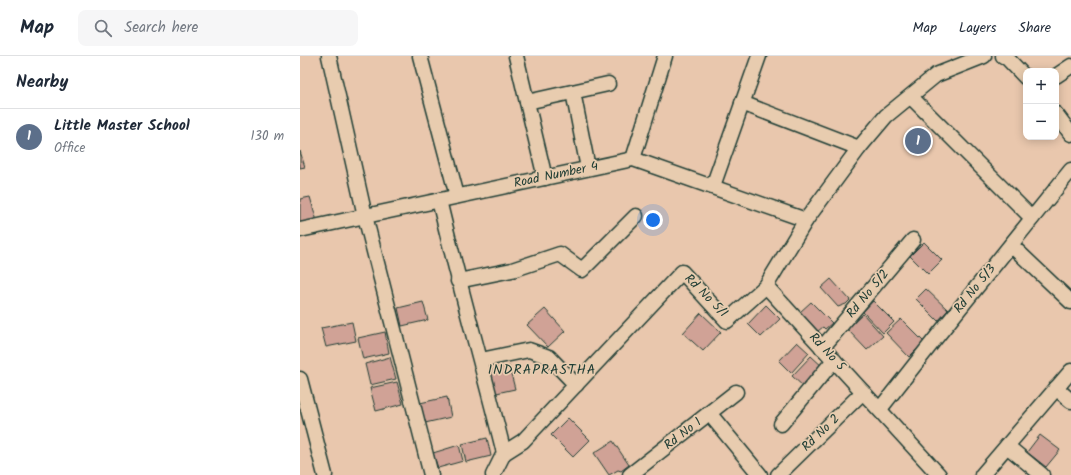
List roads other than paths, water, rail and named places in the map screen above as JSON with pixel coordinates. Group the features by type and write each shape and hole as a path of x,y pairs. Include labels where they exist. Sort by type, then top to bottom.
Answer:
{"street":[{"path":"329,56 365,216 431,475"},
{"path":"420,56 457,196"},
{"path":"516,56 545,178"},
{"path":"665,56 633,158 806,220"},
{"path":"713,186 759,56"},
{"path":"766,286 806,220 859,148 886,116 936,75 984,56"},
{"path":"1003,56 1023,75"},
{"path":"1059,74 1071,66"},
{"path":"527,102 608,84"},
{"path":"573,92 588,168"},
{"path":"911,96 1032,218"},
{"path":"742,103 859,148"},
{"path":"1059,118 1071,134"},
{"name":"Road Number 4","path":"300,230 633,158"},
{"name":"Rd No 5/3","path":"880,409 1071,170"},
{"path":"439,200 458,281 481,360 504,453"},
{"path":"458,281 512,270 560,254 582,270 636,216"},
{"name":"Rd No 5/2","path":"822,348 913,240"},
{"path":"1011,245 1071,302"},
{"name":"Rd No 5/1","path":"576,385 682,272 728,321 766,286"},
{"name":"Rd No 5","path":"766,286 880,409 934,473"},
{"path":"481,360 529,350 549,357 576,385 523,441 504,453 493,475"},
{"path":"781,424 834,360"},
{"path":"982,475 1071,371"},
{"path":"300,379 326,475"},
{"path":"1056,388 1071,401"},
{"name":"Rd No 1","path":"638,473 736,392"},
{"name":"Rd No 2","path":"778,475 863,392"},
{"path":"709,413 760,475"},
{"path":"1007,446 1042,475"}],"place":[{"name":"Little Master School","path":"918,141"}],"district":[{"name":"INDRAPRASTHA","path":"542,370"}]}
